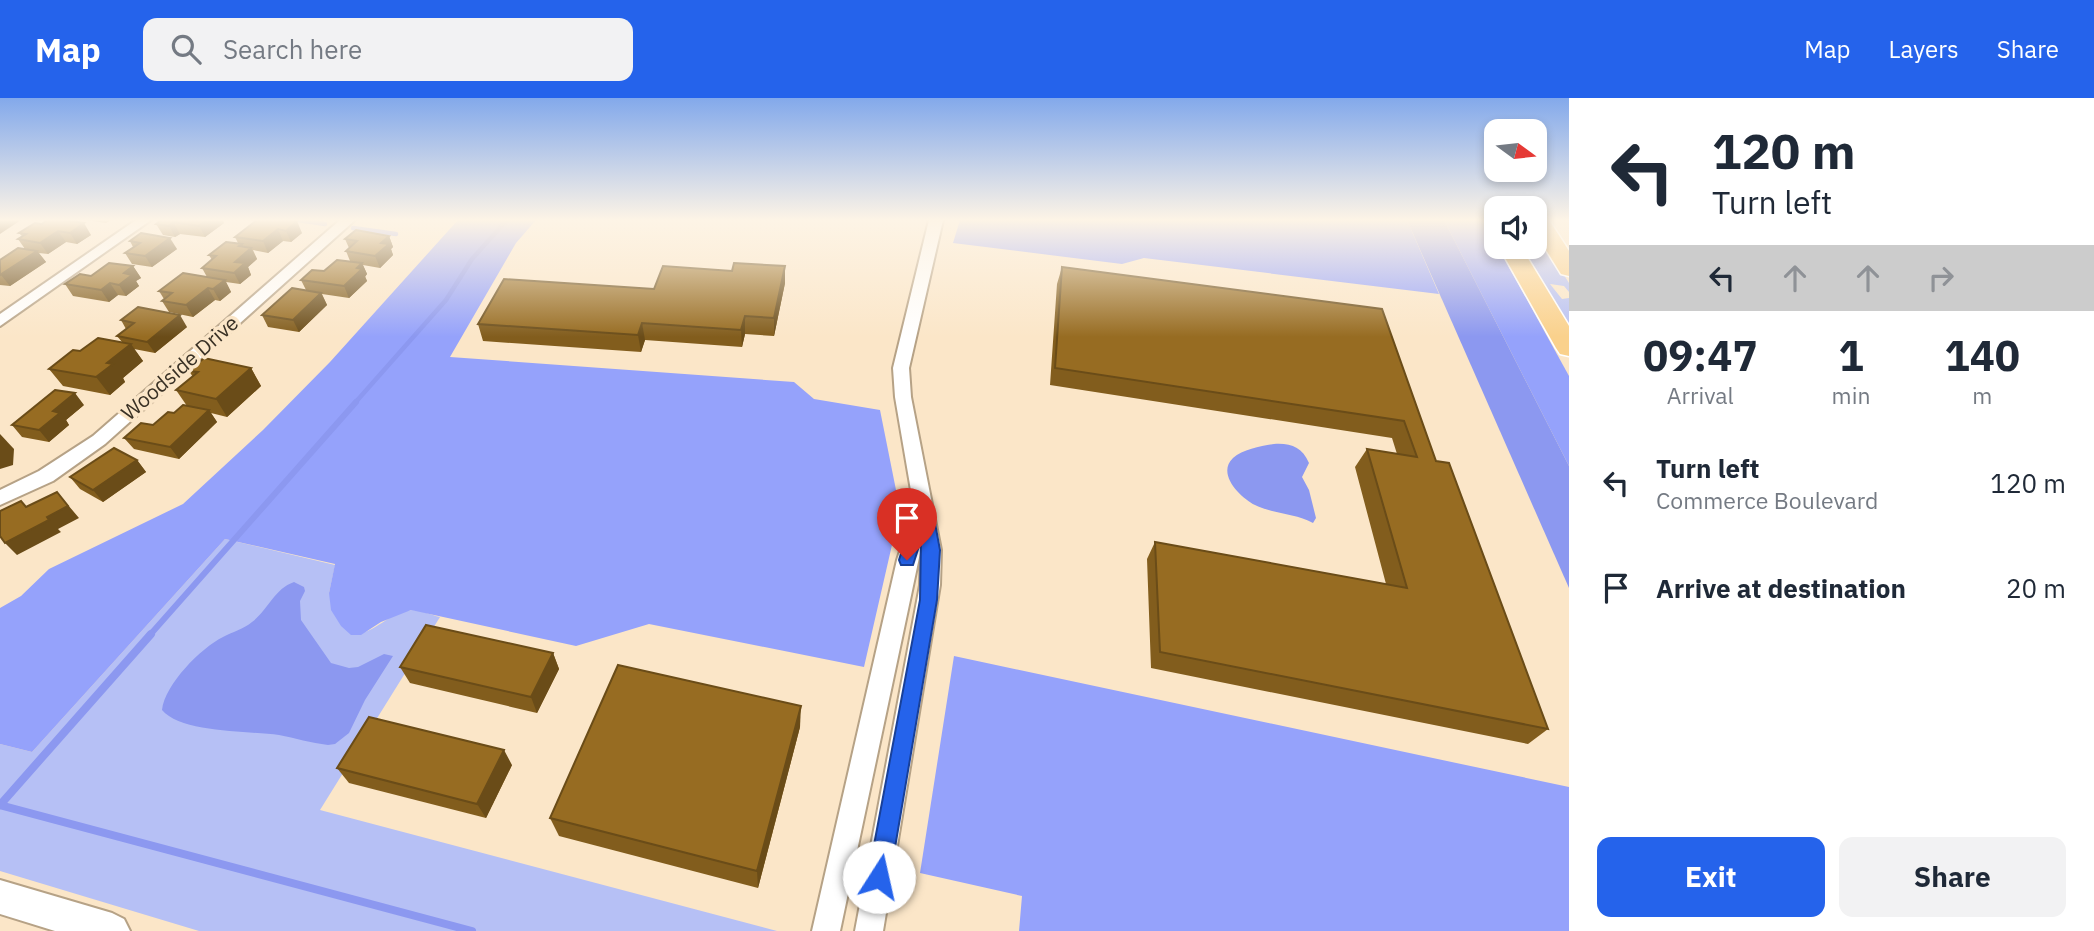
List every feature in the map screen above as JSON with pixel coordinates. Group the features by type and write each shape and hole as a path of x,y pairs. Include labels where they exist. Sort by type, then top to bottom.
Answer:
{"main road":[{"path":"1517,259 1569,348"}],"street":[{"path":"0,321 89,259"},
{"name":"Woodside Drive","path":"0,498 46,476 85,451 305,259"},
{"path":"869,931 928,600 931,550 901,368 926,259"},
{"path":"826,931 907,560 924,507"},
{"path":"0,897 112,931"}],"shaded area":[{"path":"423,259 507,259 450,357 794,382 814,399 880,410 900,510 864,667 649,624 576,646 411,610 381,622 361,635 351,635 341,626 331,610 329,593 335,564 225,539 32,752 0,744 0,608 21,596 49,569 183,504 263,430 330,362"},
{"path":"1081,259 1141,259 1122,264"},
{"path":"1151,259 1424,259 1439,294"},
{"path":"1424,259 1464,259 1569,466 1569,588"},
{"path":"1464,259 1504,259 1569,376 1569,466"},
{"path":"1526,259 1554,259 1569,283 1569,292 1564,286 1550,284 1562,299 1569,298 1569,332"},
{"path":"1274,444 1295,447 1309,463 1302,477 1309,490 1316,518 1313,523 1255,505 1232,485 1227,471 1233,458 1247,450"},
{"path":"225,539 335,565 329,593 351,634 367,631 404,611 415,610 440,617 320,810 777,931 199,931 0,871 0,744 32,752"},
{"path":"294,582 304,587 305,591 300,601 301,620 331,663 349,668 358,667 384,654 393,656 365,700 349,733 335,744 328,745 279,735 200,727 171,718 162,710 170,689 195,658 214,642 249,624 281,590"},
{"path":"954,656 1569,787 1569,931 1019,931 1022,896 920,873"}],"building":[{"path":"2,259 25,259 0,275"},
{"path":"213,259 239,259 235,262 245,263 234,273 202,268"},
{"path":"337,260 362,263 357,268 362,269 344,286 301,280 312,270 324,271"},
{"path":"109,263 133,266 124,273 132,275 119,285 110,283 101,290 65,284 80,274 91,276"},
{"path":"734,263 785,266 774,318 745,316 741,330 642,323 638,335 478,324 504,279 654,289 663,266 732,271"},
{"path":"1062,267 1382,309 1436,461 1449,463 1548,729 1160,652 1155,542 1407,588 1367,449 1417,457 1404,421 1055,368"},
{"path":"183,273 225,280 213,289 208,288 186,305 162,301 172,293 159,291"},
{"path":"292,288 321,293 293,320 262,315"},
{"path":"138,307 180,315 147,342 117,336 134,323 121,320"},
{"path":"98,338 131,344 107,363 113,364 96,377 49,369 73,350 80,351"},
{"path":"204,358 251,368 216,399 176,390 198,372 189,371"},
{"path":"55,390 75,393 53,411 60,413 39,430 12,425"},
{"path":"183,405 209,410 170,447 124,438 141,423 153,425 168,412 174,413"},
{"path":"114,448 137,460 93,490 70,477"},
{"path":"57,492 68,506 47,517 49,520 5,543 0,536 0,511 21,501 26,507"},
{"path":"426,625 553,653 531,697 400,667"},
{"path":"618,665 801,706 757,871 550,818"},
{"path":"369,717 504,750 477,804 337,768"}],"waterway":[{"path":"354,404 446,300 472,259"},
{"path":"149,636 356,402"},
{"path":"151,634 0,805 472,931"}],"route":[{"path":"879,877 928,600 931,550 924,507 907,560"}]}
